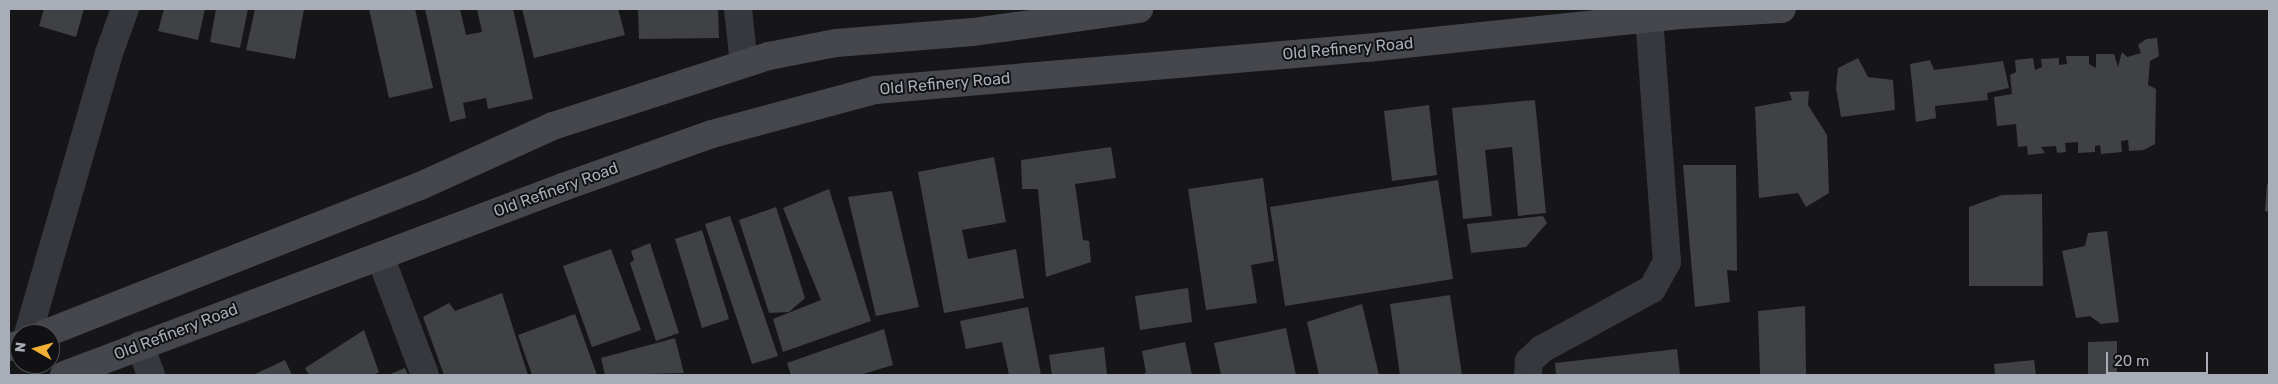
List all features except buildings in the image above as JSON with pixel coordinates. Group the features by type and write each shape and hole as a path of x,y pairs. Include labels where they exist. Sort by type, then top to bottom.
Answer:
{"main road":[{"path":"60,328 418,186 553,126 744,64 836,44 972,32 1139,9"},
{"name":"Old Refinery Road","path":"64,375 140,345 712,134 874,90 1367,48 1650,18 1782,9"}],"street":[{"path":"31,324 109,53 125,9"},
{"path":"738,9 744,64"},
{"path":"1528,375 1529,361 1542,349 1652,289 1667,262 1650,18"},
{"path":"380,256 425,375"},
{"path":"140,345 151,375"}]}
